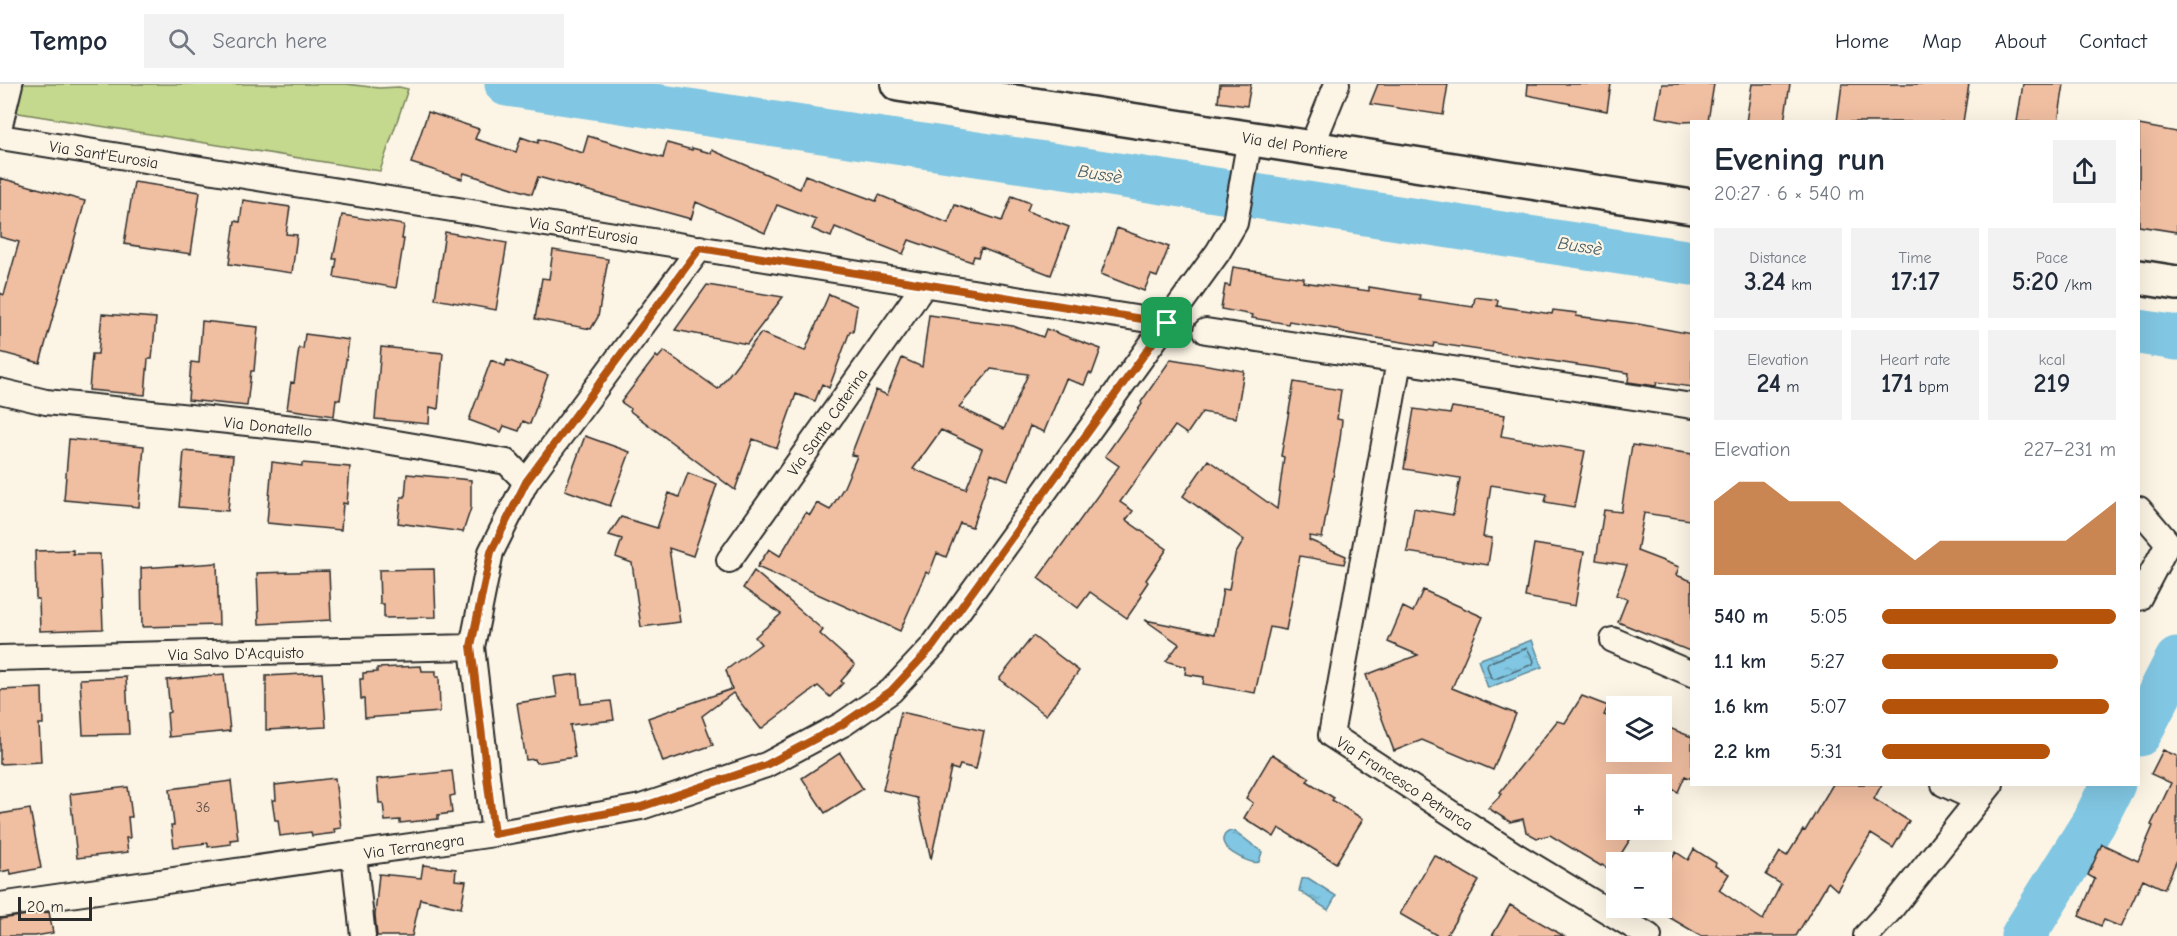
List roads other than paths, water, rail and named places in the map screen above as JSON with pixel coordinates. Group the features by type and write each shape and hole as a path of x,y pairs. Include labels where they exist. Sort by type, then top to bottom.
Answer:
{"main road":[{"name":"Via del Pontiere","path":"898,84 1248,149 1311,148 1690,207"},
{"path":"2140,277 2177,283"}],"street":[{"path":"0,125 10,84"},
{"path":"1311,148 1337,84"},
{"name":"Via Sant'Eurosia","path":"0,137 1167,323"},
{"name":"Via Terranegra","path":"0,905 494,834 641,807 766,765 843,724 891,691 933,646 1218,252 1235,223 1248,149"},
{"path":"494,834 471,646 491,552 526,482 700,248"},
{"name":"Via Santa Caterina","path":"729,560 925,284"},
{"path":"1206,331 1690,406"},
{"name":"Via Francesco Petrarca","path":"1399,361 1331,735 1515,855 1649,936"},
{"name":"Via Donatello","path":"0,391 46,402 333,432 507,462 526,482"},
{"path":"2140,510 2168,543 2140,596"},
{"path":"1613,640 1690,673"},
{"name":"Via Salvo D'Acquisto","path":"0,658 471,646"},
{"path":"1866,936 1891,909 1985,792 1954,786"},
{"path":"354,855 363,936"}],"water":[{"path":"1532,640 1542,667 1488,688 1478,660"},
{"path":"1230,831 1236,832 1262,852 1259,862 1245,860 1226,847 1223,839"},
{"path":"1308,878 1336,896 1328,910 1299,891 1302,879"}],"waterway":[{"name":"Bussè","path":"507,84 1690,263"},
{"name":"Bussè","path":"2140,332 2177,338"},
{"path":"2140,732 2177,660"},
{"path":"2023,936 2094,822 2112,786"}]}
